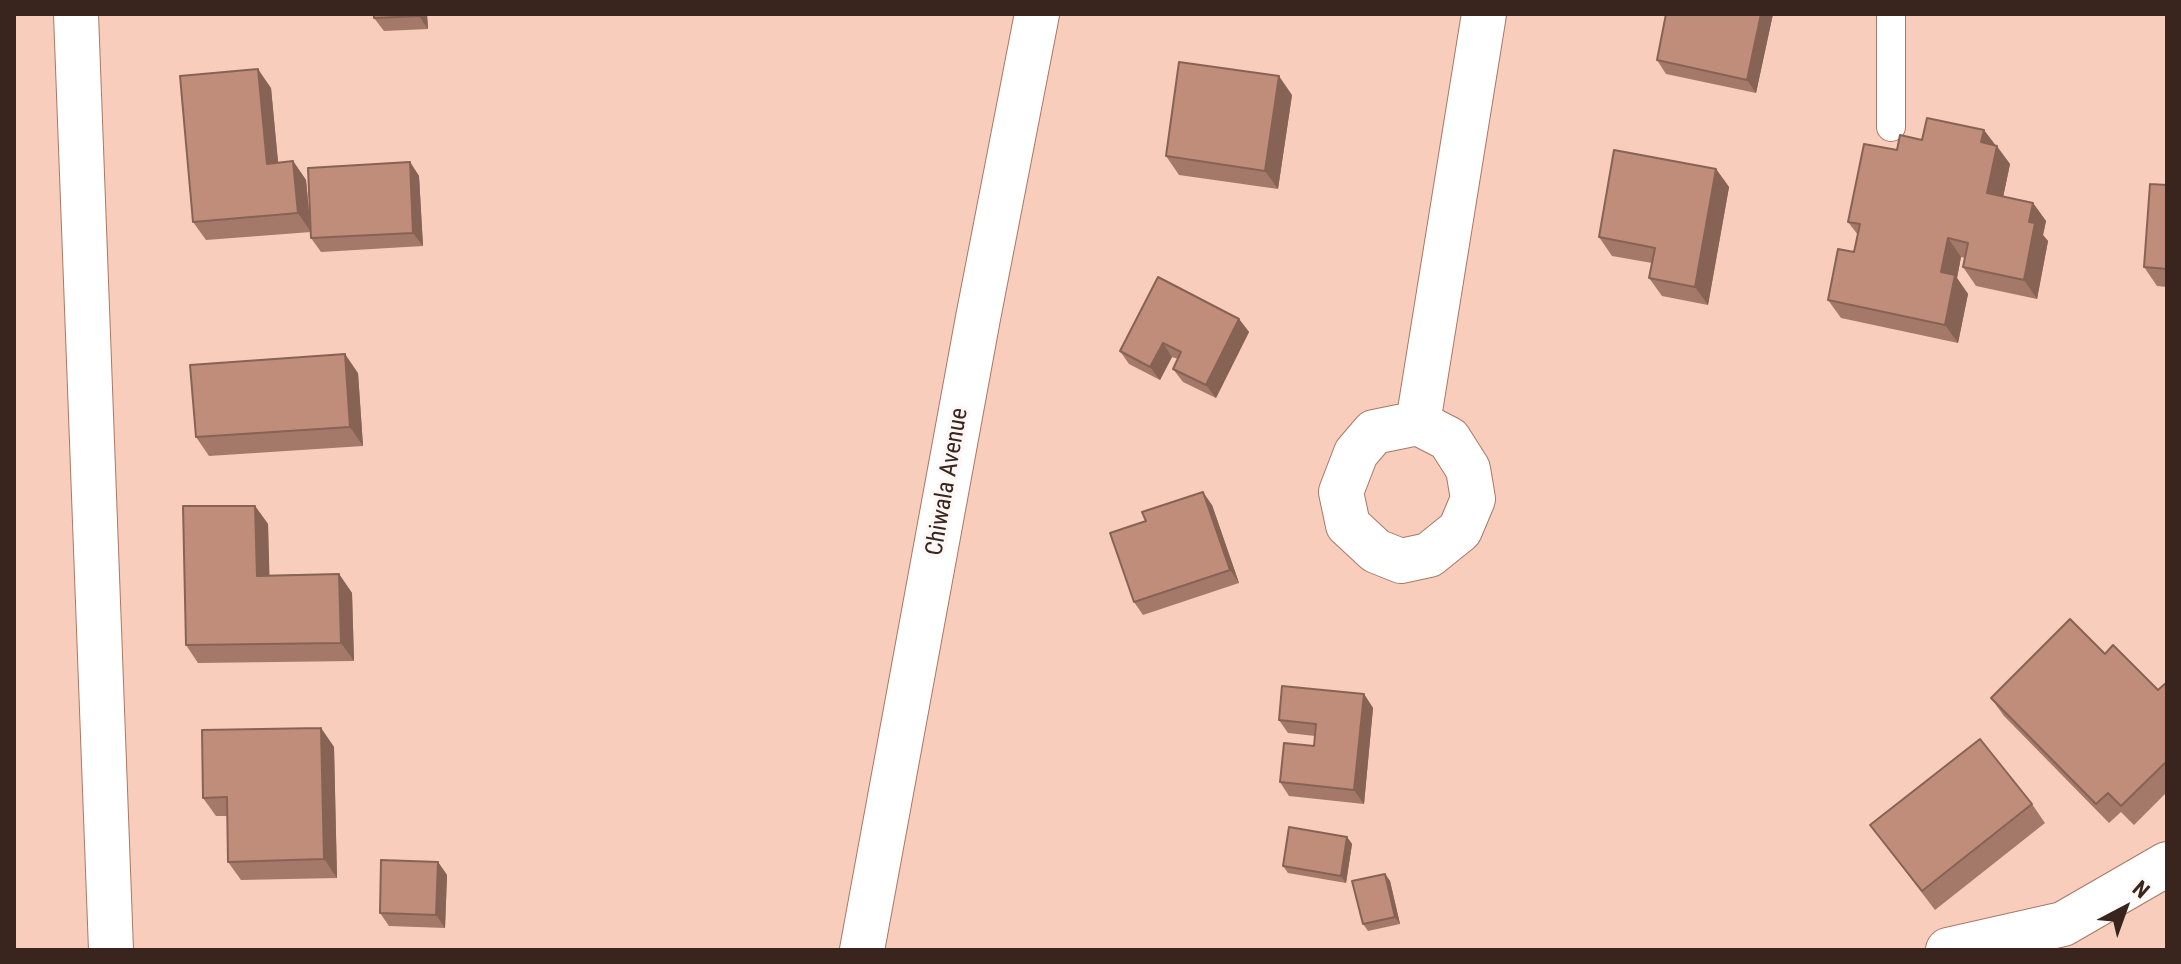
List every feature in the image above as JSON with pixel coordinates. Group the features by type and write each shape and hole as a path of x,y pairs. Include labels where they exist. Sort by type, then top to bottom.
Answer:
{"street":[{"path":"76,14 111,950"},
{"name":"Chiwala Avenue","path":"862,950 1037,14"},
{"path":"1418,423 1484,14"},
{"path":"1948,950 2063,924 2167,864"}],"lane":[{"path":"1891,14 1891,127"}],"building":[{"path":"374,14 419,14 419,16 374,18"},
{"path":"1666,14 1761,14 1747,80 1657,60"},
{"path":"1179,62 1279,76 1265,171 1166,156"},
{"path":"258,69 267,164 293,161 298,213 193,222 180,76"},
{"path":"1927,118 1984,130 1981,142 1997,146 1987,193 2033,203 2029,222 2035,223 2024,280 1963,267 1968,243 1948,238 1941,272 1955,275 1945,325 1828,300 1838,249 1854,252 1860,224 1848,222 1864,144 1897,150 1900,135 1922,140"},
{"path":"1614,150 1716,169 1695,287 1649,278 1655,248 1599,237"},
{"path":"410,162 413,233 311,238 308,168"},
{"path":"2150,184 2167,185 2167,269 2144,267"},
{"path":"1158,277 1239,319 1206,385 1173,369 1181,352 1163,343 1150,367 1120,351"},
{"path":"345,354 350,427 196,437 190,365"},
{"path":"1203,492 1230,570 1134,602 1110,533 1146,521 1142,512"},
{"path":"183,506 255,506 257,576 339,574 341,643 186,645"},
{"path":"2070,619 2105,654 2113,645 2158,690 2167,682 2167,761 2121,806 2108,793 2096,804 1991,698"},
{"path":"1282,686 1364,694 1354,790 1280,782 1284,743 1314,746 1316,724 1279,720"},
{"path":"321,728 324,859 228,862 227,797 203,798 202,730"},
{"path":"1980,739 2032,804 1922,891 1870,825"},
{"path":"1289,827 1347,837 1341,876 1283,866"},
{"path":"381,860 438,862 436,915 380,913"},
{"path":"1385,874 1395,917 1363,924 1352,881"}]}
